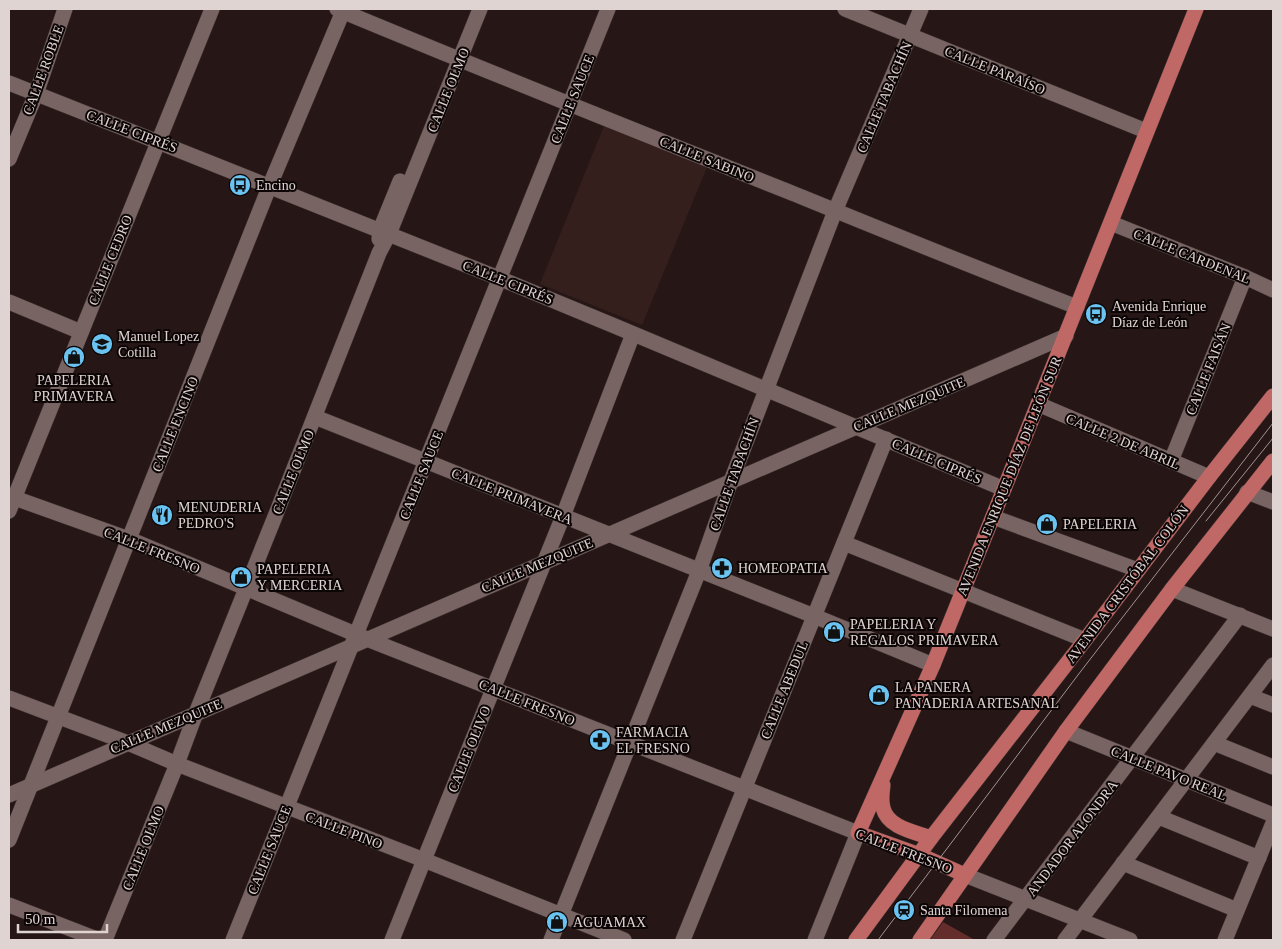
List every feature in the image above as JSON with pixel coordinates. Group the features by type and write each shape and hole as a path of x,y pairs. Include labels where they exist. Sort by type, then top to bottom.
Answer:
{"main road":[{"name":"AVENIDA ENRIQUE DÍAZ DE LEÓN SUR","path":"858,833 932,665 993,517 1196,9"},
{"name":"AVENIDA CRISTÓBAL COLÓN","path":"856,940 931,838 1273,396"},
{"path":"920,940 1066,731 1172,589 1273,461"},
{"path":"883,777 882,801 887,818 896,825 931,838"},
{"name":"CALLE FRESNO","path":"858,833 920,855 965,875"}],"street":[{"name":"CALLE ROBLE","path":"9,159 36,94 65,9"},
{"name":"CALLE CEDRO","path":"10,502 212,9"},
{"name":"CALLE OLMO","path":"106,940 178,764 196,713 315,417 379,253 385,232 455,58 470,9"},
{"name":"CALLE OLMO","path":"455,58 480,9"},
{"name":"CALLE SAUCE","path":"233,940 287,807 359,640 426,461 608,9"},
{"name":"CALLE PARAÍSO","path":"845,9 1146,131"},
{"name":"CALLE TABACHÍN","path":"551,940 699,571 766,389 836,211 921,9"},
{"name":"CALLE SABINO","path":"342,10 455,58 955,260 1077,307"},
{"name":"CALLE ENCINO","path":"9,840 342,10"},
{"name":"CALLE CIPRÉS","path":"9,83 385,232 1004,488"},
{"name":"CALLE CARDENAL","path":"1111,223 1273,290"},
{"name":"CALLE FAISÁN","path":"1171,461 1245,277"},
{"path":"9,302 81,332"},
{"name":"CALLE OLIVO","path":"392,940 563,516 633,334"},
{"name":"CALLE MEZQUITE","path":"9,794 359,640 1066,336"},
{"name":"CALLE 2 DE ABRIL","path":"1038,404 1209,477"},
{"name":"CALLE PRIMAVERA","path":"315,417 932,665"},
{"name":"CALLE ABEDUL","path":"683,940 886,439"},
{"path":"1248,492 1273,502"},
{"name":"CALLE FRESNO","path":"10,502 129,539 246,588 359,640 494,688 858,833"},
{"path":"993,517 1138,570"},
{"path":"844,543 1085,640"},
{"path":"1172,589 1273,629"},
{"name":"ANDADOR ALONDRA","path":"994,940 1240,615"},
{"path":"1065,940 1273,665"},
{"path":"1250,696 1273,705"},
{"name":"CALLE PINO","path":"9,698 128,743 624,940"},
{"name":"CALLE PAVO REAL","path":"1066,731 1273,815"},
{"path":"1214,743 1273,767"},
{"path":"1158,817 1259,858"},
{"path":"1225,940 1273,823"},
{"name":"AVENIDA ENRIQUE DÍAZ DE LEÓN SUR","path":"816,940 858,833"},
{"path":"1123,863 1237,910"},
{"name":"CALLE FRESNO","path":"965,875 1130,940"},
{"path":"9,905 99,940"}],"shaded area":[{"path":"604,126 707,167 642,325 540,284"},
{"path":"943,922 975,940 930,940"}],"tram line":[{"path":"878,940 1081,671 1273,423"},
{"path":"1206,521 1273,438"}],"place":[{"name":"Encino","path":"240,185"},
{"name":"Avenida Enrique Díaz de León","path":"1096,314"},
{"name":"Manuel Lopez Cotilla","path":"102,344"},
{"name":"PAPELERIA PRIMAVERA","path":"74,357"},
{"name":"MENUDERIA PEDRO'S","path":"162,515"},
{"name":"PAPELERIA","path":"1047,524"},
{"name":"HOMEOPATIA","path":"722,568"},
{"name":"PAPELERIA Y MERCERIA","path":"241,577"},
{"name":"PAPELERIA Y REGALOS PRIMAVERA","path":"834,632"},
{"name":"LA PANERA PANADERIA ARTESANAL","path":"879,695"},
{"name":"FARMACIA EL FRESNO","path":"600,740"},
{"name":"Santa Filomena","path":"904,910"},
{"name":"AGUAMAX","path":"557,922"}]}
